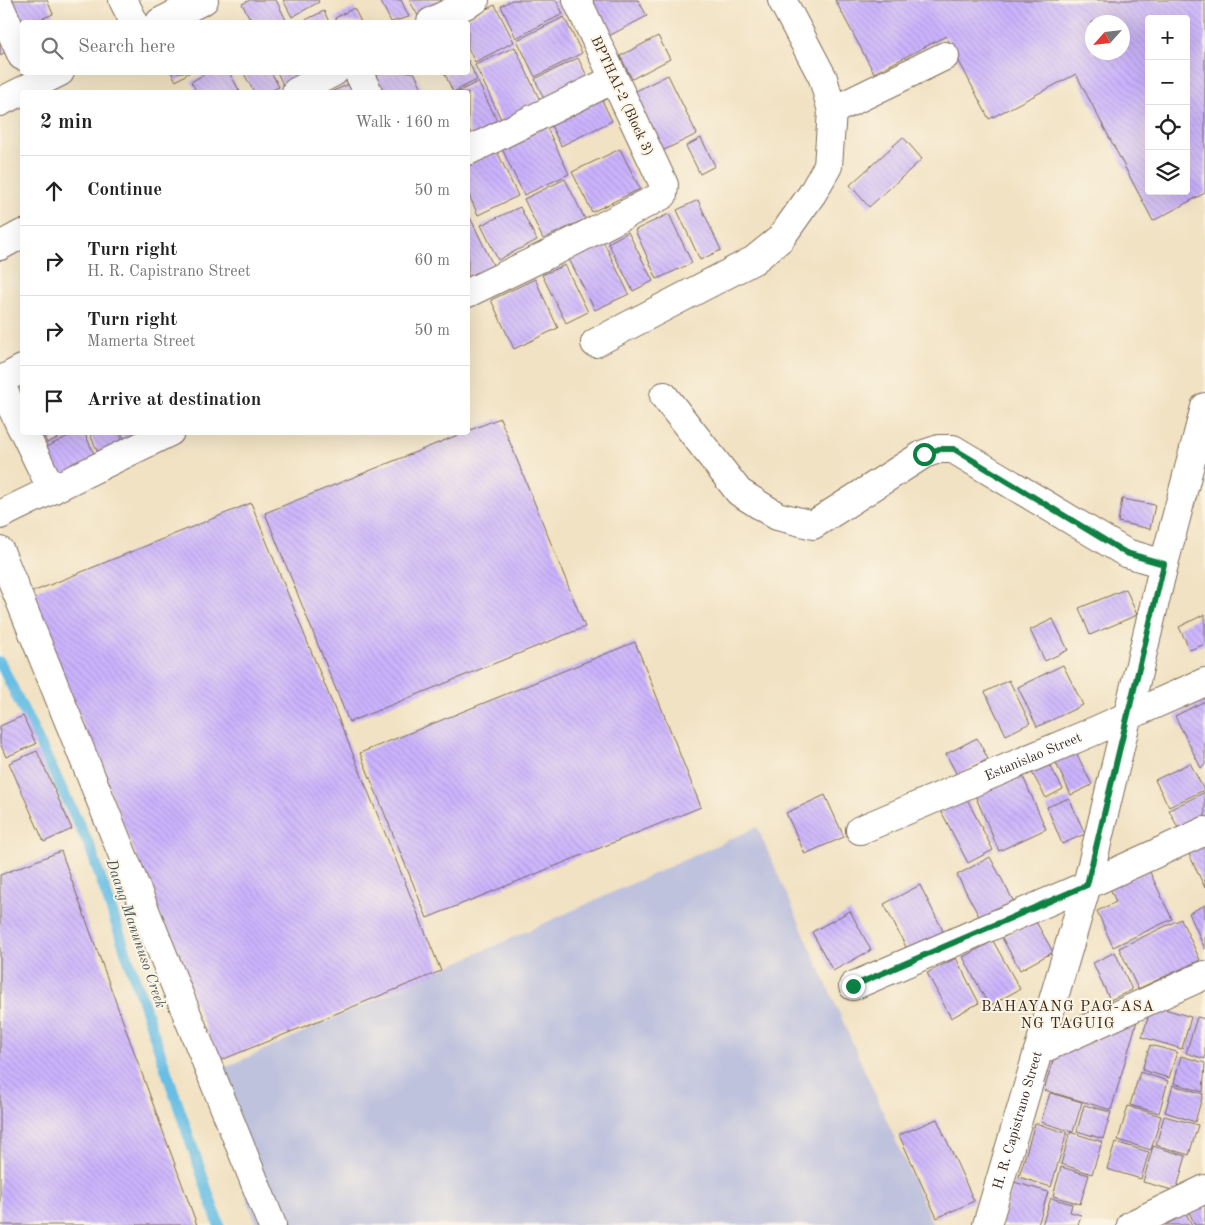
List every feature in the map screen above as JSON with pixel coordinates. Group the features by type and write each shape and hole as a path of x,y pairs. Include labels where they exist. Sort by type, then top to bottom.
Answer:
{"street":[{"path":"123,0 133,20"},
{"path":"164,20 204,0"},
{"path":"435,20 475,0"},
{"name":"BPTHAI-2 (Block 3)","path":"470,292 648,204 664,193 664,185 577,0"},
{"path":"595,343 754,260 780,239 812,194 828,166 832,111 823,78 782,0"},
{"path":"0,7 20,52"},
{"path":"832,111 946,56"},
{"path":"0,102 33,79 48,75"},
{"path":"300,90 328,75"},
{"path":"360,75 367,90"},
{"path":"470,150 614,79"},
{"path":"0,246 20,235"},
{"path":"20,371 0,382 20,425"},
{"path":"664,396 739,492 777,516 813,525 924,454 939,449 954,449 1126,553 1164,564"},
{"name":"H. R. Capistrano Street","path":"987,1225 1087,885 1164,564 1205,407"},
{"path":"25,435 52,490"},
{"path":"0,514 164,435"},
{"path":"0,551 18,616 272,1225"},
{"name":"Estanislao Street","path":"860,830 1205,682"},
{"path":"853,986 1087,885 1205,831"},
{"path":"1038,1051 1205,975"},
{"path":"1131,1225 1205,1189"}],"shaded area":[{"path":"757,827 933,1225 257,1225 200,1079"}],"building":[{"path":"10,0 47,0 53,14 39,20 20,20 20,23"},
{"path":"250,0 276,0 286,20 251,20 242,4"},
{"path":"283,0 318,0 319,2 292,17"},
{"path":"380,0 401,0 409,17 390,20"},
{"path":"409,0 442,0 446,8 420,20"},
{"path":"512,0 556,0 563,14 516,38 501,6"},
{"path":"586,0 638,0 647,16 603,39"},
{"path":"835,0 1205,0 1205,193 1153,221 1076,74 989,119 946,36 874,73"},
{"path":"495,5 514,42 475,62 470,52 470,20 463,20"},
{"path":"354,8 360,20 336,20 335,18"},
{"path":"324,11 328,20 305,20"},
{"path":"564,17 582,53 535,77 517,40"},
{"path":"658,36 670,59 632,79 620,56"},
{"path":"0,38 6,52 0,55"},
{"path":"515,47 543,107 504,125 475,65"},
{"path":"578,58 591,84 547,106 535,79"},
{"path":"470,64 477,80 457,90 452,90 445,75 470,75"},
{"path":"173,75 185,75 176,81"},
{"path":"203,75 231,75 239,90 196,90 191,82"},
{"path":"245,75 273,75 279,87 272,90 253,90"},
{"path":"278,75 303,75 283,85"},
{"path":"377,75 416,75 423,90 374,90 369,79"},
{"path":"668,75 697,134 654,155 626,96"},
{"path":"356,81 361,90 336,90"},
{"path":"478,82 500,127 474,140 470,131 470,90 461,90"},
{"path":"601,98 612,121 561,146 550,123"},
{"path":"546,126 569,174 524,195 501,147"},
{"path":"903,137 922,159 869,207 850,185"},
{"path":"701,138 715,166 700,174 686,146"},
{"path":"620,149 640,189 592,212 572,172"},
{"path":"497,151 518,196 478,215 470,197 470,164"},
{"path":"565,179 585,219 543,239 524,199"},
{"path":"698,200 721,250 700,260 677,210"},
{"path":"520,207 537,240 498,260 481,225"},
{"path":"669,214 692,263 657,279 635,230"},
{"path":"470,217 493,265 470,277"},
{"path":"628,232 653,281 633,291 608,243"},
{"path":"603,241 629,294 595,310 569,259"},
{"path":"565,265 588,312 566,323 542,275"},
{"path":"535,279 558,328 514,349 491,300"},
{"path":"20,378 20,392 15,381"},
{"path":"500,418 585,627 349,722 265,513 458,435 470,435 470,430"},
{"path":"43,435 64,435 47,443"},
{"path":"71,435 85,435 97,460 59,479 44,448"},
{"path":"90,435 120,435 124,443 99,455"},
{"path":"122,435 139,435 126,442"},
{"path":"1122,499 1155,505 1150,529 1118,522"},
{"path":"251,503 441,971 219,1061 30,593"},
{"path":"1126,589 1137,615 1090,635 1079,608"},
{"path":"1205,614 1205,644 1190,650 1179,627"},
{"path":"1053,619 1068,650 1045,661 1030,630"},
{"path":"635,642 701,807 427,918 360,753"},
{"path":"1063,665 1083,705 1037,727 1018,687"},
{"path":"1009,680 1030,723 1006,735 985,692"},
{"path":"1205,701 1205,765 1201,768 1175,716"},
{"path":"23,716 36,744 6,757 0,743 0,726"},
{"path":"977,738 988,759 957,775 946,754"},
{"path":"1075,750 1092,785 1071,795 1054,759"},
{"path":"37,751 72,829 44,842 9,763"},
{"path":"1047,760 1063,789 1046,798 1030,769"},
{"path":"1190,763 1204,790 1169,807 1155,780"},
{"path":"1021,772 1046,829 999,851 974,793"},
{"path":"1205,792 1205,820 1180,832 1169,810"},
{"path":"825,795 844,837 805,854 786,813"},
{"path":"966,797 993,850 968,863 941,811"},
{"path":"1069,798 1085,834 1062,844 1047,807"},
{"path":"1205,844 1205,888 1188,852"},
{"path":"61,851 197,1225 0,1225 0,875"},
{"path":"990,857 1015,904 982,922 957,875"},
{"path":"1149,870 1172,919 1113,947 1097,911 1116,902 1110,888"},
{"path":"920,885 945,935 909,953 884,904"},
{"path":"1205,905 1205,949 1189,913"},
{"path":"850,911 871,950 833,971 812,932"},
{"path":"1181,919 1200,960 1138,989 1119,948"},
{"path":"1035,920 1053,952 1020,970 1002,938"},
{"path":"993,941 1020,989 989,1006 963,957"},
{"path":"1115,952 1132,990 1110,1000 1093,963"},
{"path":"956,958 979,1003 951,1018 927,973"},
{"path":"1152,1005 1191,1017 1182,1049 1142,1037"},
{"path":"1197,1017 1205,1019 1205,1059 1186,1053"},
{"path":"1137,1021 1111,1110 1044,1090 1054,1057"},
{"path":"1150,1045 1177,1052 1169,1078 1142,1070"},
{"path":"1181,1056 1205,1063 1203,1092 1174,1083"},
{"path":"1140,1072 1168,1081 1159,1113 1130,1105"},
{"path":"1173,1085 1203,1094 1195,1122 1165,1112"},
{"path":"1050,1093 1082,1102 1073,1132 1041,1122"},
{"path":"1084,1105 1111,1112 1103,1139 1077,1131"},
{"path":"1128,1106 1161,1116 1151,1150 1118,1140"},
{"path":"1164,1116 1198,1125 1189,1155 1156,1145"},
{"path":"937,1119 974,1201 937,1218 899,1135"},
{"path":"1035,1123 1067,1133 1051,1187 1019,1177"},
{"path":"1070,1132 1102,1142 1092,1174 1061,1164"},
{"path":"1115,1142 1149,1152 1141,1179 1107,1169"},
{"path":"1153,1146 1186,1156 1176,1191 1143,1182"},
{"path":"1061,1167 1089,1175 1080,1204 1053,1196"},
{"path":"1014,1182 1048,1192 1038,1225 1001,1225"},
{"path":"1051,1198 1072,1204 1070,1212 1081,1215 1078,1225 1042,1225"},
{"path":"1205,1204 1205,1225 1195,1225 1189,1212"},
{"path":"1186,1213 1192,1225 1165,1225 1164,1223"}],"waterway":[{"name":"Daang Manunuso Creek","path":"0,662 90,847 219,1225"}],"district":[{"name":"BAHAYANG PAG-ASA NG TAGUIG","path":"1068,1016"}],"route":[{"path":"853,986 1087,885 1164,564 1126,553 954,449 939,449 924,454"}]}
